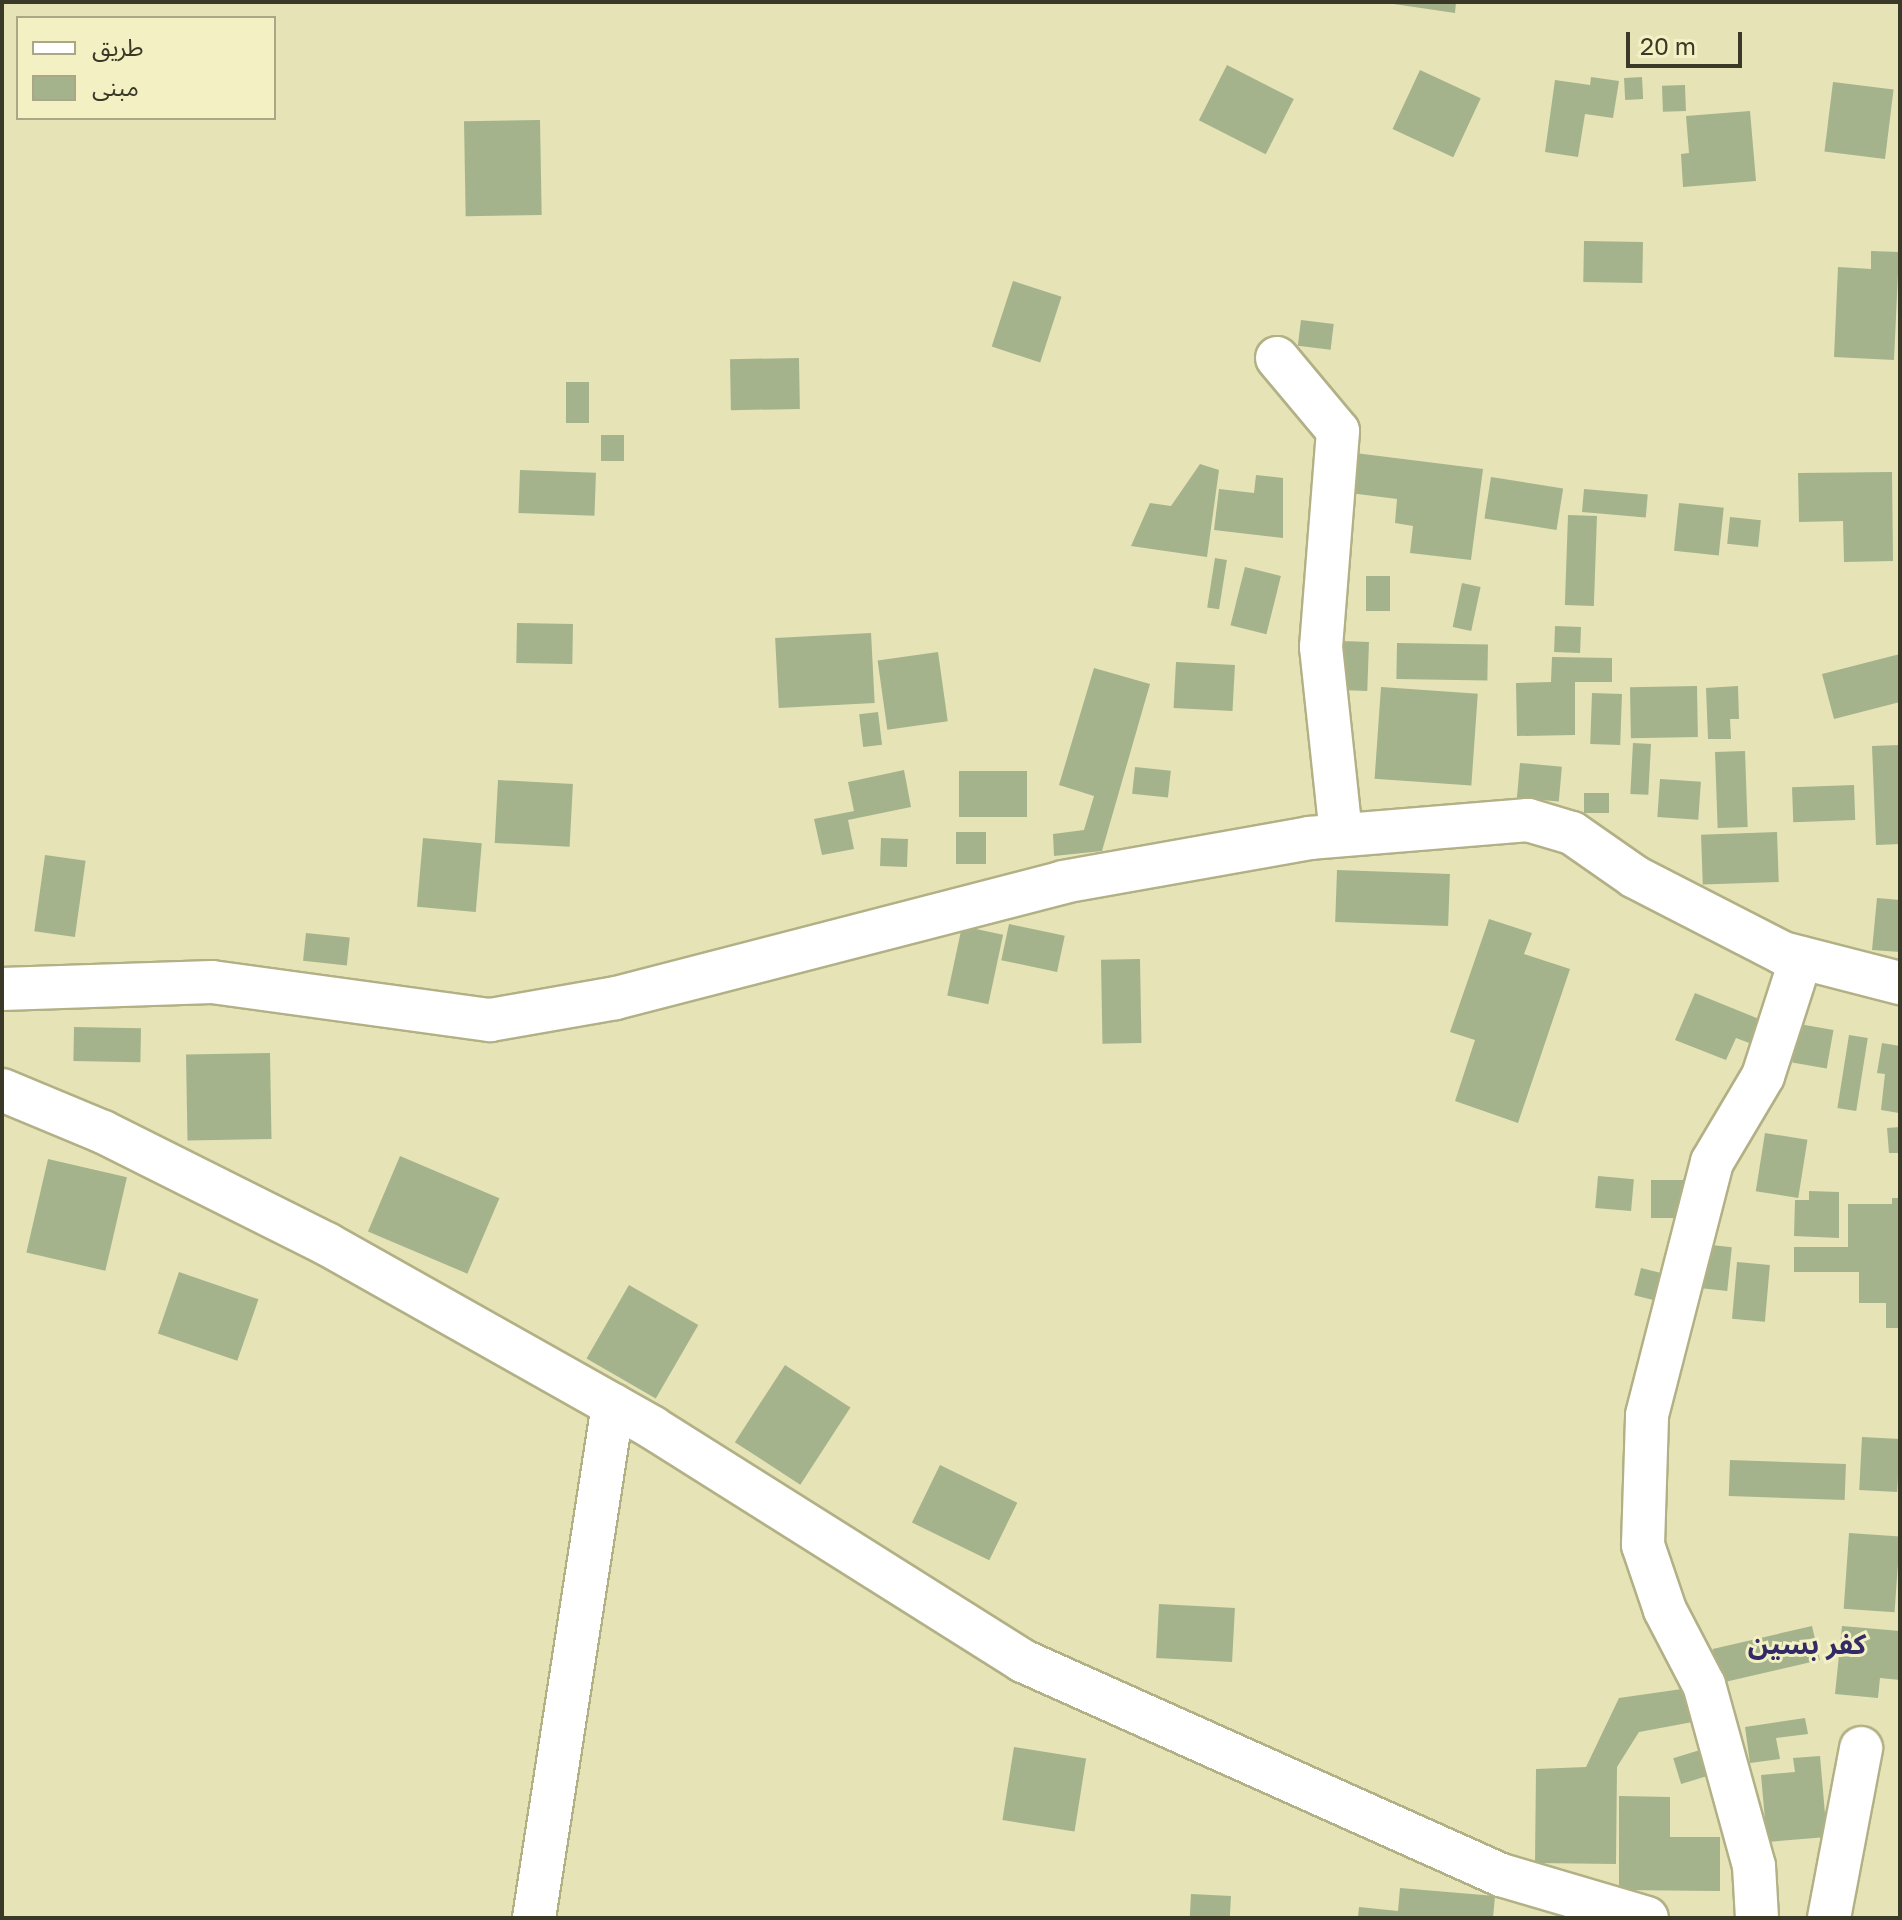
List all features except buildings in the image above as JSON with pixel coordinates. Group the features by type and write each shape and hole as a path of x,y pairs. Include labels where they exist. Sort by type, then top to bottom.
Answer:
{"street":[{"path":"1277,358 1338,431 1321,647 1341,835"},
{"path":"2,989 212,982 490,1020 616,998 1063,882 1341,835 1528,820 1572,833 1635,877 1801,958 1900,983"},
{"path":"1757,1918 1754,1866 1704,1685 1665,1610 1643,1545 1647,1415 1712,1162 1763,1076 1801,958"},
{"path":"2,1090 103,1132 327,1244 613,1405 1023,1661 1501,1875 1647,1918"},
{"path":"534,1918 613,1405"},
{"path":"1829,1918 1861,1748"}],"district":[{"name":"كفر بسين","path":"1807,1644"}]}
